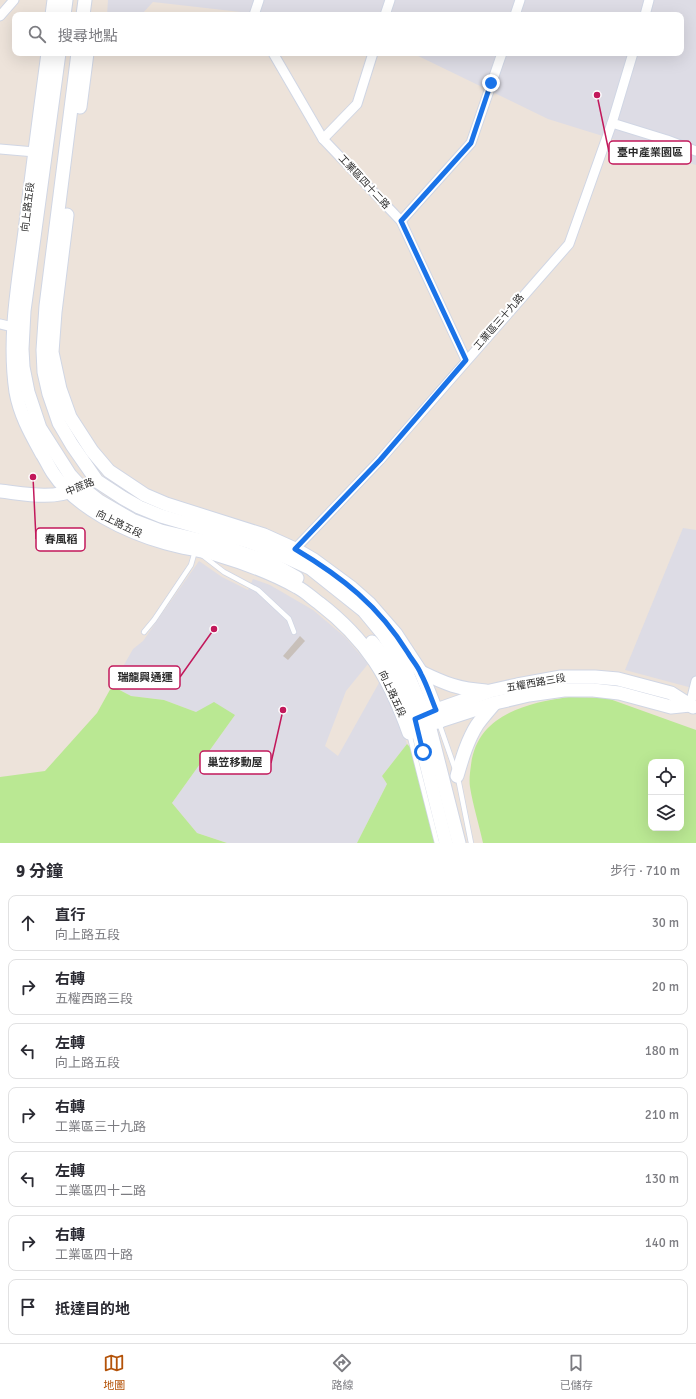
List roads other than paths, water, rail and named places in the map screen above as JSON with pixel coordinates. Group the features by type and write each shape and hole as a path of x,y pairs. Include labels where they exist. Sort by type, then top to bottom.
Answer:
{"main road":[{"path":"52,12 54,0"},
{"path":"64,12 66,0"},
{"path":"83,12 85,0"},
{"path":"92,12 93,0"},
{"name":"向上路五段","path":"48,56 13,327 14,370 21,414 54,475 76,490 132,520 161,531 216,544 269,562 304,581 339,608 366,635 390,664 422,722"},
{"name":"向上路五段","path":"59,56 24,311 23,355 28,392 40,428 70,475 76,490 98,515 133,532 166,543 217,554 264,571 299,588 334,614 350,629 422,722"},
{"name":"向上路五段","path":"78,56 46,306 43,350 44,372 49,394 59,423 96,481 123,498 153,513 248,540 310,568 364,611 383,634 407,672 459,843"},
{"name":"向上路五段","path":"87,56 72,165 55,312 52,352 60,389 70,417 92,451 109,471 145,495 264,536 295,549 314,560 369,603 396,634 421,672 422,722 446,843"},
{"name":"中蔗路","path":"0,491 59,495 76,490 96,481 109,471"},
{"path":"44,495 51,486 54,475"},
{"path":"421,672 450,686 492,697 464,751 457,776"},
{"name":"五權西路三段","path":"422,722 492,697 517,685 561,677 618,679 671,693 693,707"}],"street":[{"path":"0,16 14,0"},
{"path":"255,12 259,0"},
{"path":"386,12 390,0"},
{"path":"516,12 520,0"},
{"path":"646,12 649,0"},
{"name":"工業區四十二路","path":"275,56 323,139 401,221 466,360"},
{"path":"323,139 357,104 372,56"},
{"path":"401,221 471,143 501,56"},
{"name":"工業區三十九路","path":"295,549 380,460 568,244 612,123 632,56"},
{"path":"612,123 696,151"},
{"path":"0,149 35,152"},
{"path":"0,324 13,327"},
{"path":"693,707 696,681"}],"lane":[{"path":"144,632 154,620 191,565 196,550 224,572 258,590 290,620 294,632"},
{"name":"向上路五段","path":"422,722 457,776 471,843"},
{"name":"向上路五段","path":"422,722 437,843"}],"place":[{"name":"臺中產業園區","path":"597,95"},
{"name":"春風稻","path":"33,477"},
{"name":"瑞龍興通運","path":"214,629"},
{"name":"巢笠移動屋","path":"283,710"}]}
